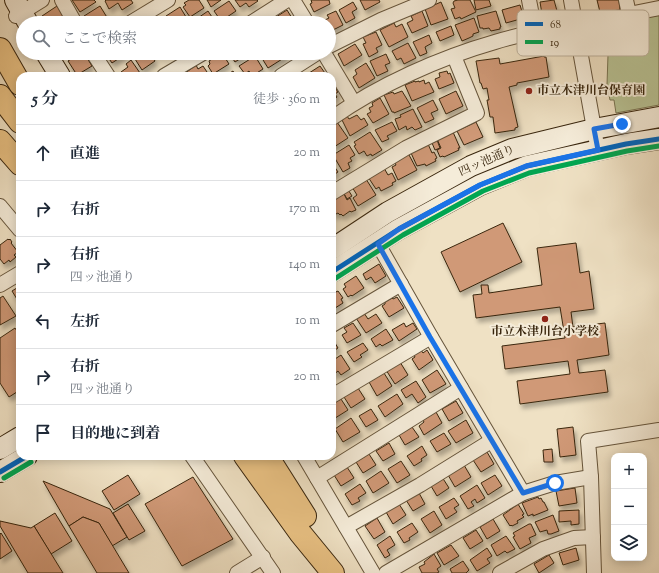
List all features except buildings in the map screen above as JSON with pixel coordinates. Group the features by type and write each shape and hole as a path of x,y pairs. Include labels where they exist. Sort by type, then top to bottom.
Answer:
{"highway":[{"path":"0,49 16,77"},
{"path":"0,85 16,106"},
{"path":"0,96 16,117"},
{"path":"0,141 16,159"},
{"path":"248,460 301,534 333,573"},
{"path":"262,460 333,573"},
{"path":"270,460 341,573"}],"main road":[{"path":"50,60 58,72"},
{"name":"四ッ池通り","path":"336,246 388,212 471,166 512,149 594,129 659,117"},
{"name":"四ッ池通り","path":"336,270 378,244 399,229 480,185 526,166 626,144 659,139"},
{"path":"0,449 16,439"},
{"path":"0,472 20,460"}],"street":[{"path":"20,13 42,0"},
{"path":"62,0 71,16"},
{"path":"142,16 168,0"},
{"path":"262,16 287,0"},
{"path":"293,0 303,16"},
{"path":"336,42 381,20 429,0"},
{"path":"529,0 531,10"},
{"path":"571,0 573,10"},
{"path":"626,0 628,10"},
{"path":"649,10 659,8"},
{"path":"336,115 354,103 403,77 454,56 517,36"},
{"path":"336,191 406,148 477,113 454,56"},
{"path":"581,56 598,150"},
{"path":"98,60 105,72"},
{"path":"171,72 191,60"},
{"path":"288,72 306,60"},
{"path":"328,60 335,72"},
{"path":"336,73 354,103"},
{"path":"0,206 16,225"},
{"path":"378,244 430,337 523,493"},
{"path":"2,282 16,275"},
{"path":"336,323 401,284"},
{"path":"336,394 430,337"},
{"path":"317,478 461,388"},
{"path":"594,573 591,478 588,441 659,430"},
{"path":"346,527 420,485 491,441"},
{"path":"195,460 273,573"},
{"path":"306,460 373,573"},
{"path":"386,573 523,493 555,483 591,478"},
{"path":"500,573 543,548 574,538 593,537"},
{"path":"237,573 263,557"}],"green space":[{"path":"659,14 659,105 616,113 614,100 610,100 607,85 608,56 649,56 649,16"}],"transit line":[{"name":"68","path":"336,269 399,229 480,185 527,166 626,144 659,139"},
{"name":"19","path":"336,278 403,235 483,191 529,173 627,151 659,146"},
{"name":"68","path":"0,472 20,460"},
{"name":"19","path":"4,478 31,462"}],"place":[{"name":"市立木津川台保育園","path":"529,91"},
{"name":"市立木津川台小学校","path":"545,319"}],"route":[{"path":"555,483 523,493 430,337 378,244 399,229 480,185 526,166 598,150 594,129 622,124"}]}
